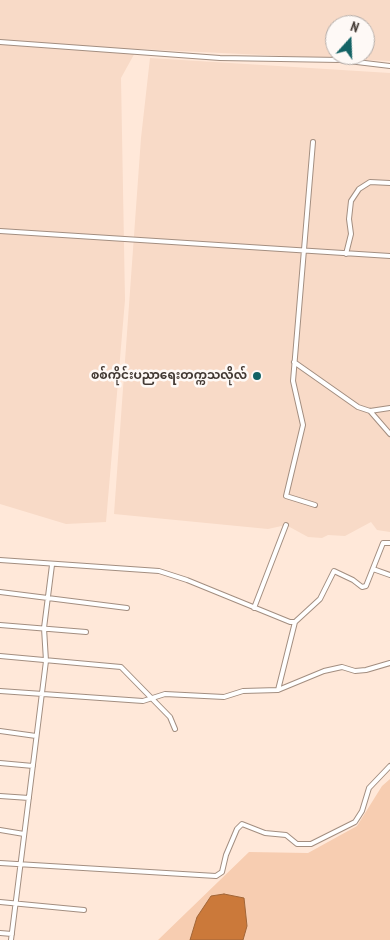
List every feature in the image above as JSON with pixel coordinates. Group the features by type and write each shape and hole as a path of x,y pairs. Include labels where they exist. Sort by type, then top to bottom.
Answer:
{"street":[{"path":"0,42 220,58 340,60 390,66"},
{"path":"313,142 293,381 303,425 286,496 315,505"},
{"path":"346,254 351,234 351,201 359,189 370,182 390,183"},
{"path":"0,231 390,256"},
{"path":"294,362 358,407 370,411 390,408"},
{"path":"370,411 390,434"},
{"path":"254,608 286,525"},
{"path":"278,690 295,622 320,599 334,571 353,580 362,587 368,583 383,543 390,543"},
{"path":"0,560 159,571 187,580 290,622 295,622"},
{"path":"11,940 46,661 44,628 52,565"},
{"path":"373,569 390,575"},
{"path":"0,592 127,608"},
{"path":"0,625 86,632"},
{"path":"0,656 121,668 170,717 174,729"},
{"path":"0,691 143,701 166,694 224,697 243,691 278,690 324,670 342,667 355,671 366,670 390,663"},
{"path":"0,731 36,736"},
{"path":"0,763 33,766"},
{"path":"0,863 216,876 222,872 237,828 242,824 265,833 286,835 297,844 311,844 355,822 362,811 369,788 390,766"},
{"path":"0,796 29,798"},
{"path":"0,830 24,834"},
{"path":"0,902 84,910"},
{"path":"0,933 12,934"}],"shaded area":[{"path":"0,0 390,0 390,61 375,60 375,15 325,15 325,58 137,49 121,78 125,300 106,522 66,524 0,504"},
{"name":"စစ်ကိုင်းပညာရေးတက္ကသလိုလ်","path":"150,58 390,73 390,532 377,530 371,522 345,536 328,535 322,538 308,537 286,525 268,529 114,514 141,138"},
{"path":"390,779 390,940 158,940 249,852 308,853 357,826 382,786"},
{"path":"224,894 244,898 247,926 243,940 190,940 197,917 211,896"}],"place":[{"name":"စစ်ကိုင်းပညာရေးတက္ကသလိုလ်","path":"257,376"}]}
